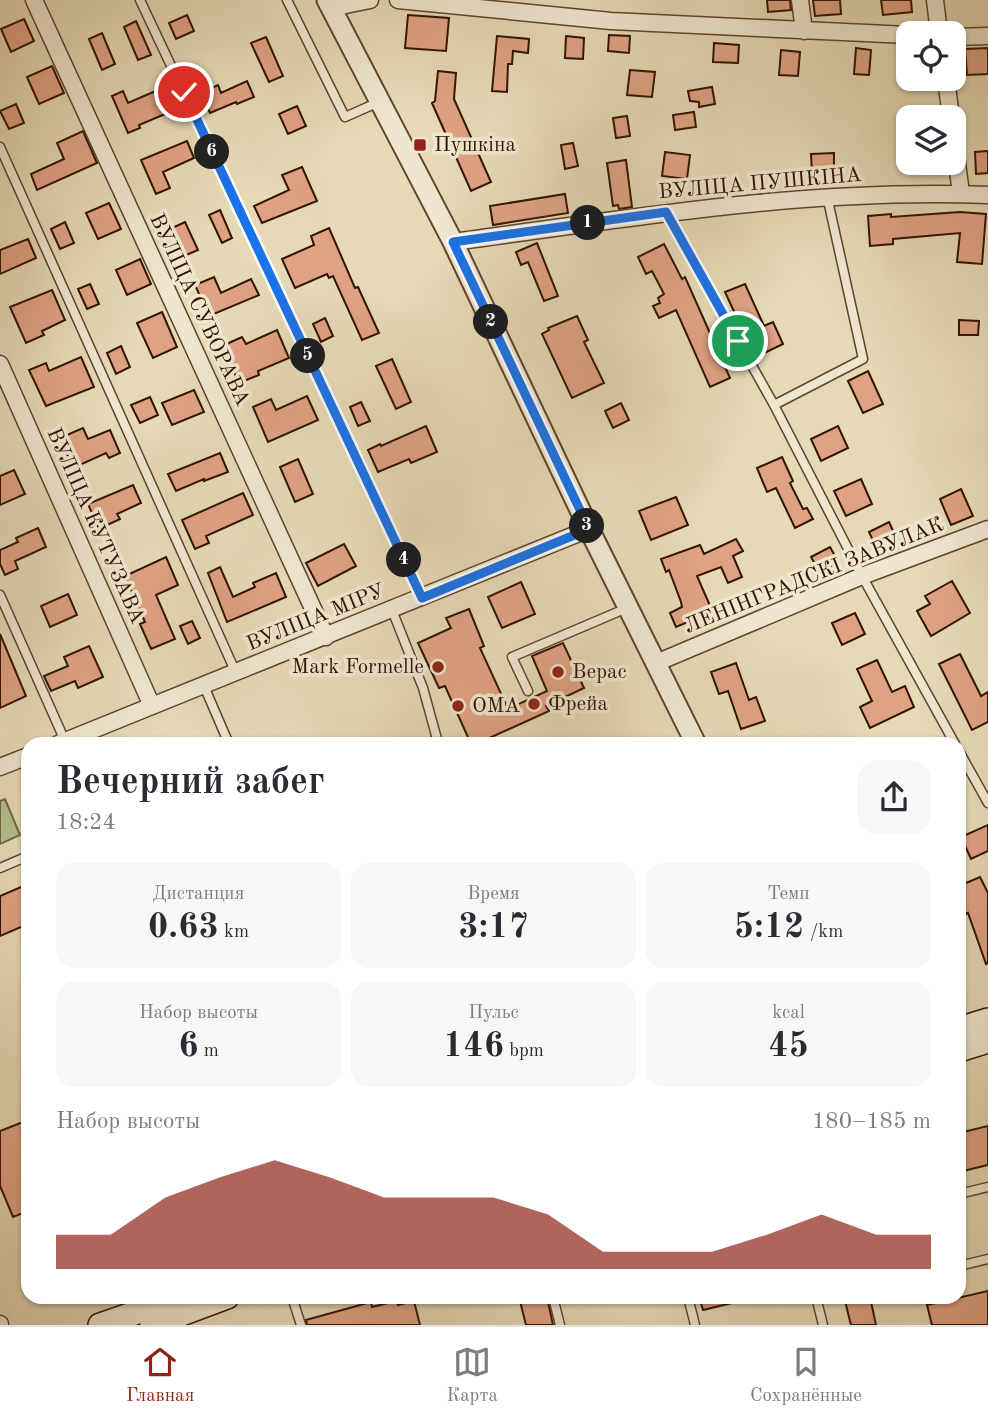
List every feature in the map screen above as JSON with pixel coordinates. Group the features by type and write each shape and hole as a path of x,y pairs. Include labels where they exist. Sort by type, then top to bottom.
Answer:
{"main road":[{"path":"966,1027 988,1020"},
{"path":"966,1048 988,1041"},
{"path":"100,1325 161,1304"},
{"path":"152,1325 208,1304"}],"street":[{"name":"ВУЛІЦА СУВОРАВА","path":"34,0 326,637"},
{"path":"370,0 329,4 453,242 589,529 692,737"},
{"path":"398,0 611,21 896,35"},
{"path":"800,0 804,31"},
{"path":"935,0 938,21"},
{"path":"966,37 988,36"},
{"path":"959,175 961,194"},
{"name":"ВУЛІЦА ПУШКІНА","path":"453,242 666,212 827,196 988,195"},
{"name":"ВУЛІЦА КУТУЗАВА","path":"0,364 152,706"},
{"name":"ЛЕНІНГРАДСКІ ЗАВУЛАК","path":"656,663 862,576 988,528"},
{"name":"ВУЛІЦА МІРУ","path":"74,737 589,529"},
{"path":"0,767 21,759"}],"lane":[{"path":"141,0 422,598"},
{"path":"287,0 345,117 379,102"},
{"path":"0,146 236,673"},
{"path":"774,405 863,359 827,196"},
{"path":"666,212 774,405 862,576 951,737"},
{"path":"0,595 59,737"},
{"path":"528,691 512,657 628,608"},
{"path":"392,610 424,688 437,737"},
{"path":"204,686 226,737"},
{"path":"966,764 988,803"},
{"path":"0,868 21,859"},
{"path":"966,1192 988,1187"},
{"path":"966,1264 988,1259"},
{"path":"294,1304 301,1325"},
{"path":"555,1304 560,1325"},
{"path":"690,1304 695,1325"},
{"path":"818,1304 822,1325"}],"green space":[{"path":"5,799 20,835 0,844 0,801"}],"building":[{"path":"767,0 790,0 791,10 768,12"},
{"path":"813,0 840,0 841,14 815,16"},
{"path":"881,0 911,0 912,12 883,15"},
{"path":"187,15 194,31 176,39 169,23"},
{"path":"408,15 449,18 446,51 405,48"},
{"path":"24,19 34,41 11,52 1,29"},
{"path":"136,21 151,55 138,60 124,27"},
{"path":"102,33 115,64 102,70 89,39"},
{"path":"609,35 630,36 629,53 608,51"},
{"path":"497,36 529,39 528,53 513,51 512,64 508,64 507,92 492,91"},
{"path":"566,36 584,38 583,59 565,58"},
{"path":"266,37 283,76 269,82 251,43"},
{"path":"714,43 739,45 738,63 713,62"},
{"path":"856,48 871,50 869,75 854,74"},
{"path":"988,48 988,74 967,75 966,49"},
{"path":"781,50 800,52 798,76 779,75"},
{"path":"52,66 64,93 39,104 27,77"},
{"path":"630,70 655,72 652,97 627,95"},
{"path":"438,71 456,73 454,99 491,182 471,191 432,103 435,101"},
{"path":"247,81 254,97 210,113 201,93 218,85 221,93"},
{"path":"712,87 715,104 699,107 699,102 690,101 688,91"},
{"path":"160,89 170,112 139,125 140,128 128,133 112,96 123,91 128,103"},
{"path":"16,104 24,123 9,129 0,111"},
{"path":"297,106 306,126 288,134 279,114"},
{"path":"694,112 696,127 675,130 673,115"},
{"path":"627,116 630,136 616,138 613,118"},
{"path":"83,131 97,163 37,190 31,174 64,159 57,143"},
{"path":"187,141 194,158 163,172 170,188 156,194 141,160"},
{"path":"573,143 578,166 565,169 561,145"},
{"path":"988,151 988,173 976,174 975,152"},
{"path":"665,152 690,155 687,179 662,176"},
{"path":"834,153 834,174 812,175 811,154"},
{"path":"626,160 632,207 619,209 618,205 613,206 607,163"},
{"path":"302,167 317,201 262,223 254,206 289,190 282,175"},
{"path":"565,194 568,213 493,225 490,206"},
{"path":"109,203 121,229 98,239 86,213"},
{"path":"220,210 232,238 222,243 209,215"},
{"path":"960,212 986,214 982,264 957,262 960,233 893,239 893,244 870,246 868,216"},
{"path":"65,222 74,243 60,249 51,229"},
{"path":"185,222 198,250 184,256 172,228"},
{"path":"329,228 355,288 358,287 379,333 362,340 333,276 329,278 327,274 295,288 282,259 314,245 311,236"},
{"path":"28,239 36,258 0,274 0,250"},
{"path":"537,243 558,296 544,301 528,262 521,265 516,252"},
{"path":"664,244 682,279 685,277 730,378 710,387 676,310 659,318 653,306 660,303 658,298 664,294 652,271 646,274 638,257"},
{"path":"140,259 151,284 127,295 116,270"},
{"path":"214,277 221,293 251,279 259,295 209,316 195,285"},
{"path":"90,284 99,304 87,309 78,289"},
{"path":"745,284 764,326 773,322 783,344 760,355 742,316 737,318 725,292"},
{"path":"52,290 65,320 42,331 44,335 26,343 10,307"},
{"path":"162,312 177,347 153,358 137,323"},
{"path":"577,316 588,340 584,342 604,383 572,398 542,334 549,330 548,328"},
{"path":"325,318 333,336 321,342 313,324"},
{"path":"959,320 979,321 978,335 959,335"},
{"path":"277,330 289,358 258,371 259,375 239,383 222,346 242,337 246,344"},
{"path":"121,346 130,367 116,374 107,353"},
{"path":"81,357 94,387 46,406 29,370 46,363 49,371"},
{"path":"392,359 411,402 396,409 376,366"},
{"path":"868,371 883,404 863,413 848,381"},
{"path":"194,390 204,412 172,425 162,403"},
{"path":"307,396 318,420 268,442 253,407 271,399 276,410"},
{"path":"150,397 158,415 140,423 131,405"},
{"path":"361,402 370,421 358,426 350,407"},
{"path":"621,403 629,420 613,428 605,411"},
{"path":"426,426 437,452 411,463 409,459 378,472 368,450"},
{"path":"838,426 848,448 821,461 811,439"},
{"path":"83,428 88,439 110,430 120,453 109,458 106,453 73,468 60,438"},
{"path":"220,453 228,472 176,491 168,474"},
{"path":"782,457 793,481 790,483 803,509 807,508 813,519 795,528 776,488 767,492 757,468"},
{"path":"298,459 313,494 295,502 280,467"},
{"path":"14,470 25,494 0,505 0,476"},
{"path":"861,479 872,504 846,516 834,491"},
{"path":"133,485 141,503 117,514 120,519 99,529 88,504"},
{"path":"961,489 973,516 951,525 940,499"},
{"path":"243,493 253,515 206,536 209,543 195,549 182,520"},
{"path":"676,497 688,525 651,540 639,511"},
{"path":"889,522 900,546 880,556 869,532"},
{"path":"38,528 46,547 15,561 18,569 5,575 0,564 0,550 18,542 16,538"},
{"path":"736,539 743,551 733,556 742,577 728,583 721,567 697,576 715,617 693,627 690,621 676,627 670,613 682,607 681,602 669,570 666,572 661,559 700,545 704,554"},
{"path":"344,544 356,566 318,586 306,563"},
{"path":"830,547 839,563 820,573 811,557"},
{"path":"166,557 178,585 156,595 175,639 151,649 140,624 145,622 125,576"},
{"path":"220,567 233,597 255,587 253,583 276,573 286,597 227,622 208,573"},
{"path":"952,581 970,613 931,636 917,611 930,604 925,596"},
{"path":"521,582 535,614 502,628 488,597"},
{"path":"68,594 77,615 50,627 41,606"},
{"path":"469,609 484,646 480,648 508,709 547,691 532,656 563,643 584,688 546,706 549,711 491,737 468,737 445,686 439,688 418,643 451,628 446,618"},
{"path":"855,613 865,634 842,645 832,623"},
{"path":"192,621 200,638 188,644 180,626"},
{"path":"0,634 26,696 0,708"},
{"path":"89,646 103,677 78,688 75,681 51,691 44,676 68,666 64,657"},
{"path":"960,654 981,696 988,692 988,722 972,730 939,664"},
{"path":"877,660 892,692 905,686 914,707 870,728 860,707 872,701 857,669"},
{"path":"736,663 749,700 756,697 765,721 741,729 728,691 719,694 711,672"},
{"path":"988,825 988,851 971,859 966,848 966,835"},
{"path":"980,877 988,893 986,964 968,913 966,914 966,883"},
{"path":"21,887 21,927 0,936 0,896"},
{"path":"21,1123 21,1214 13,1217 0,1186 0,1131"},
{"path":"988,1126 988,1165 966,1170 966,1131"},
{"path":"988,1291 988,1325 932,1325 927,1305 966,1304 966,1296"},
{"path":"364,1304 371,1304 372,1307 384,1304 415,1304 420,1325 307,1325 306,1320"},
{"path":"521,1304 548,1304 553,1325 526,1325"},
{"path":"701,1304 728,1304 703,1310"},
{"path":"846,1304 872,1304 876,1325 851,1325"}],"place":[{"name":"Пушкіна","path":"420,145"},
{"name":"Mark Formelle","path":"438,667"},
{"name":"Верас","path":"558,672"},
{"name":"Фрейа","path":"534,704"},
{"name":"ОМА","path":"458,706"}],"route":[{"path":"184,92 422,598 589,529 453,242 666,212 738,341"}]}
